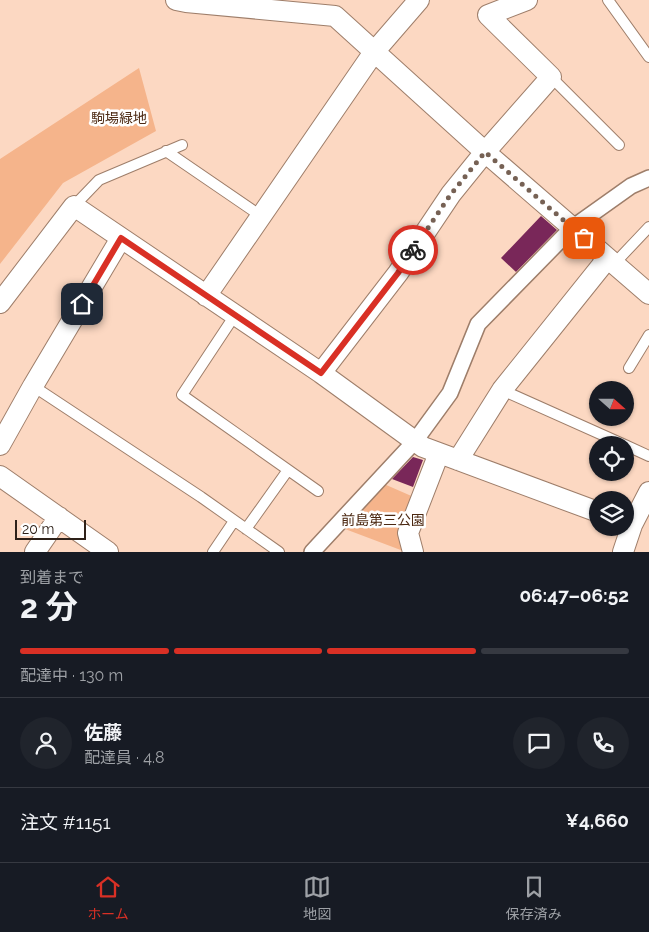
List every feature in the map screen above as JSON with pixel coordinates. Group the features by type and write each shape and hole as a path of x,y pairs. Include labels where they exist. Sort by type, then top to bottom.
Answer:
{"street":[{"path":"176,0 335,16 485,152 649,294"},
{"path":"206,296 374,52 419,0"},
{"path":"321,373 398,273 451,194 485,152 551,78 488,15 527,0"},
{"path":"312,552 415,441 450,393 478,324 572,228 631,186 649,178"},
{"path":"0,303 74,206 321,373 423,447 589,509"},
{"path":"0,445 121,238"},
{"path":"413,552 408,533 449,456 610,262"},
{"path":"0,476 108,552"},
{"path":"634,514 649,492"},
{"path":"35,552 59,517"},
{"path":"623,552 626,536"}],"lane":[{"path":"608,0 649,57"},
{"path":"551,78 619,145"},
{"path":"74,206 99,180 182,144"},
{"path":"166,151 261,216"},
{"path":"610,262 649,227"},
{"path":"235,315 182,395 318,491"},
{"path":"629,368 649,335"},
{"path":"33,386 201,497 279,552"},
{"path":"502,390 605,436"},
{"path":"634,449 649,456"},
{"path":"246,528 288,470"},
{"path":"213,552 234,521"}],"green space":[{"name":"駒場緑地","path":"139,68 156,131 63,183 0,264 0,159"},
{"name":"前島第三公園","path":"384,484 416,498 406,552 345,529"}],"building":[{"path":"541,216 557,230 516,272 501,258"},
{"path":"413,457 423,460 413,487 392,479"}],"way so far":[{"path":"413,250 451,194 485,152 584,238"}],"route":[{"path":"82,304 121,238 321,373 398,273 413,250"}]}
